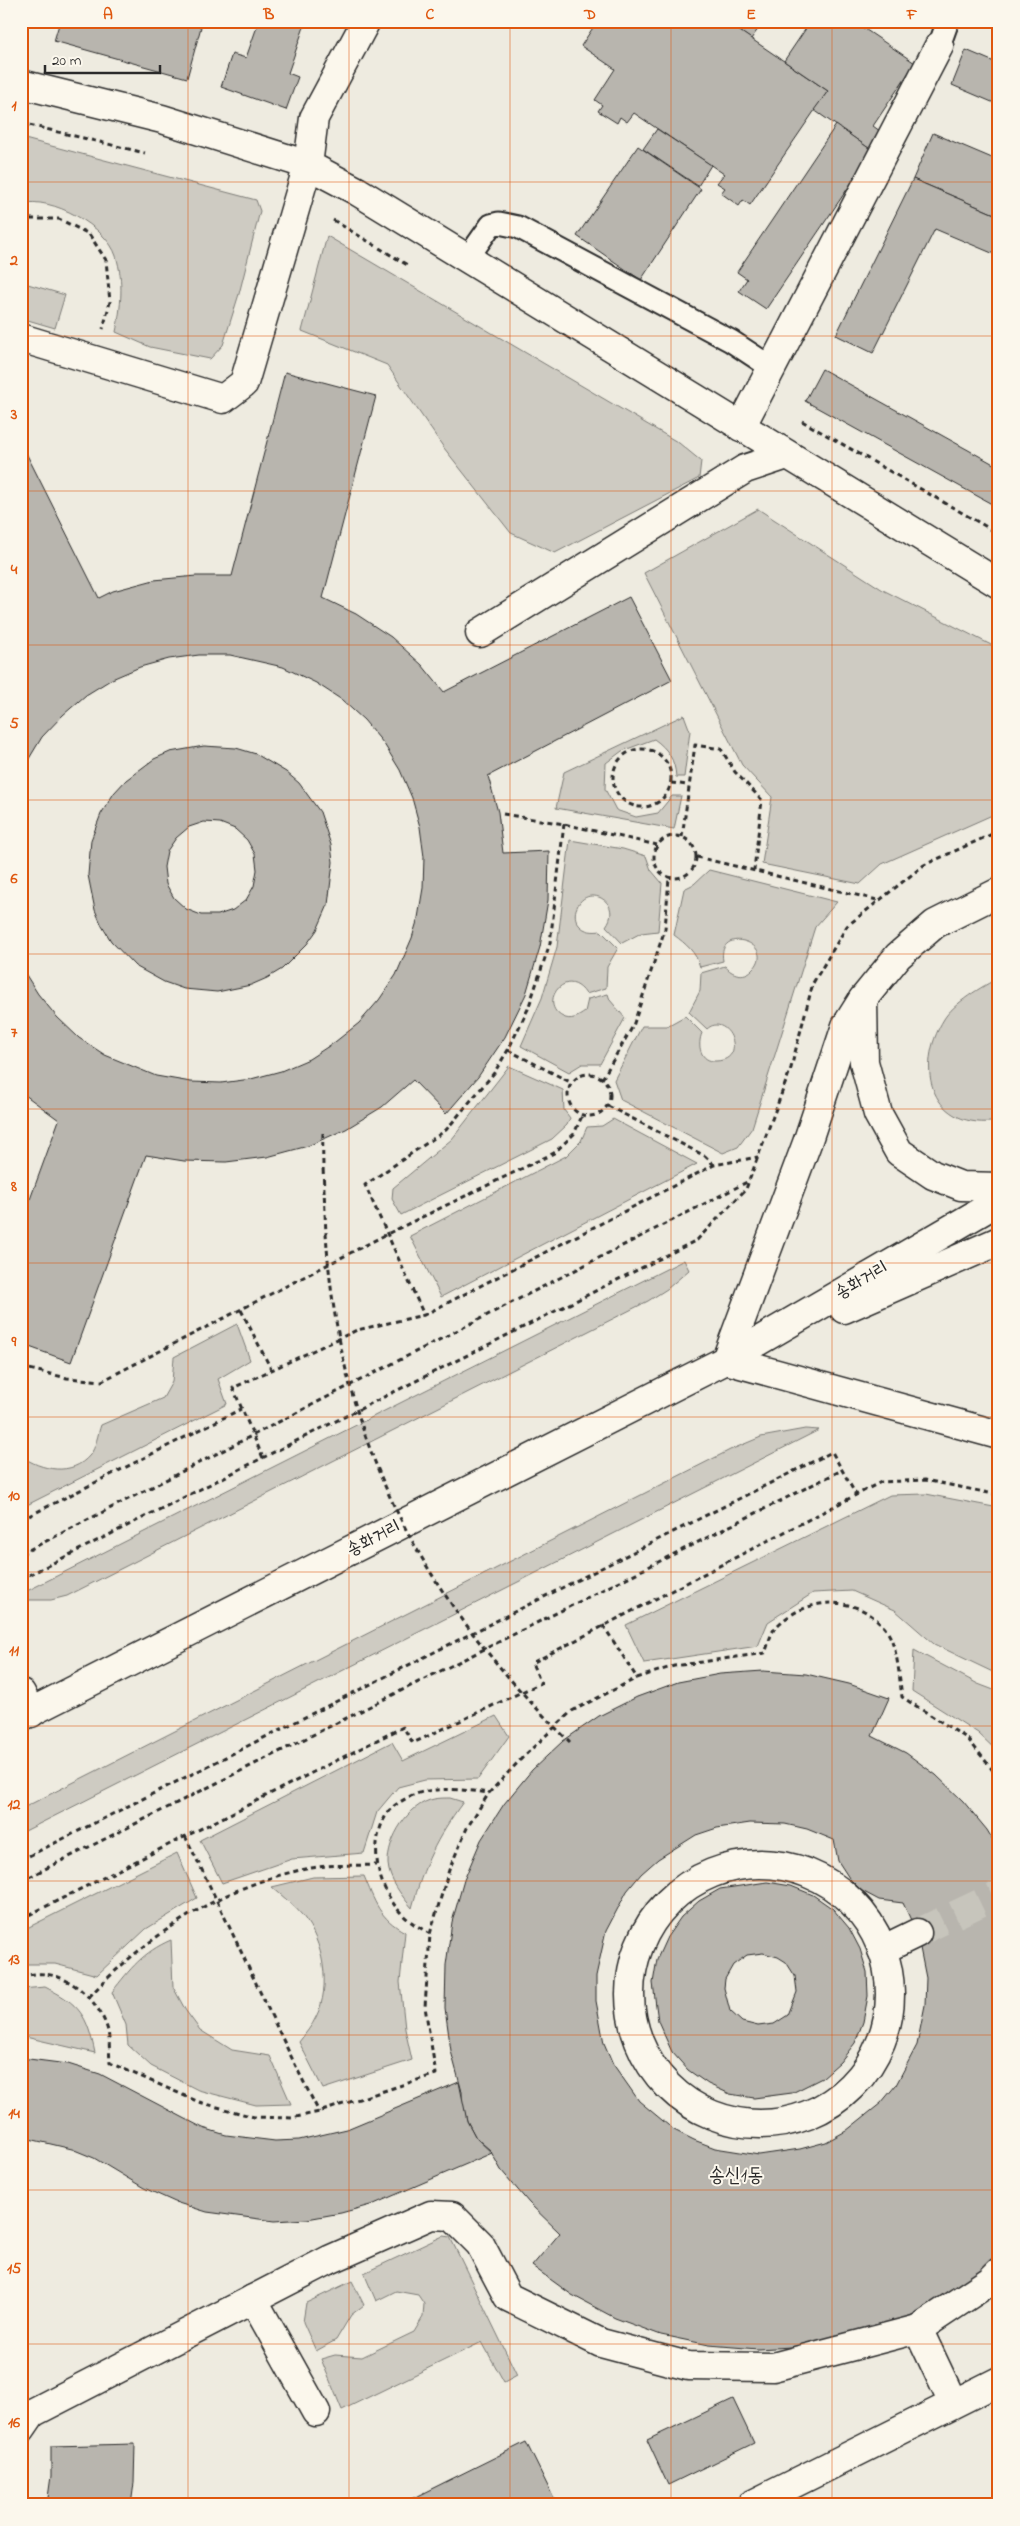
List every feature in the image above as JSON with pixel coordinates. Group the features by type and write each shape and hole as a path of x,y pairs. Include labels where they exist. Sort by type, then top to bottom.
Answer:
{"street":[{"path":"21,338 222,399 244,383 308,165 314,118 366,21"},
{"path":"742,427 938,46"},
{"path":"21,84 162,119 308,165 357,191 999,584"},
{"path":"480,633 745,469 787,454"},
{"path":"999,892 935,924 898,956 863,999 846,1026 807,1143 726,1360 999,1435"},
{"path":"863,999 864,1062 878,1114 899,1152 933,1176 961,1186 999,1187"},
{"name":"송화거리","path":"726,1360 999,1201"},
{"name":"송화거리","path":"24,1708 726,1360 999,1241"},
{"path":"755,1864 783,1866 809,1873 833,1886 854,1904 870,1925 882,1950 889,1976 890,2004 885,2030 875,2056 859,2078 840,2097 817,2112 792,2121 764,2125 738,2123 712,2116 687,2103 661,2078 650,2064 638,2039 632,2013 630,1986 635,1959 645,1933 660,1911 680,1892 703,1877 728,1868 755,1864"},
{"path":"882,1950 917,1933"},
{"path":"21,2429 32,2413 329,2260 431,2215 452,2216 480,2244 508,2297 601,2344 688,2366 773,2367 918,2329 990,2281 999,2272"},
{"path":"253,2299 316,2412"},
{"path":"918,2329 953,2403"},
{"path":"751,2505 999,2381"}],"lane":[{"path":"938,46 948,21"},
{"path":"466,259 491,225 498,223 518,228 731,342 772,368"}],"path":[{"path":"21,123 147,153"},
{"path":"298,198 418,271"},
{"path":"21,219 59,219 88,234 106,260 110,302 94,360"},
{"path":"682,837 695,745 721,749 735,772 762,800 754,870"},
{"path":"640,748 654,750 664,758 670,770 671,783 667,795 657,804 644,807 631,806 621,798 614,786 614,773 618,761 628,752 640,748"},
{"path":"671,783 688,785"},
{"path":"503,814 564,824 657,845"},
{"path":"424,1314 365,1185 446,1130 494,1073 508,1050 528,1009 550,943 564,824"},
{"path":"21,1579 697,1240 746,1188 791,1068 813,983 847,926 924,865 999,831"},
{"path":"668,837 682,837 692,844 697,857 694,869 683,878 669,878 659,871 654,858 657,845 668,837"},
{"path":"697,857 878,900"},
{"path":"602,1079 636,1018 665,930 669,878"},
{"path":"508,1050 572,1082"},
{"path":"583,1075 596,1075 602,1079 607,1083 611,1096 608,1106 595,1116 582,1116 572,1108 568,1095 572,1082 583,1075"},
{"path":"608,1106 705,1156 714,1165"},
{"path":"21,1367 67,1378 102,1381 387,1234 554,1154 574,1134 582,1116"},
{"path":"323,1133 326,1253 338,1336 360,1426 385,1489 414,1547 443,1593 477,1640 570,1742"},
{"path":"263,1458 233,1388 358,1330 424,1314 714,1165 758,1157"},
{"path":"21,1554 749,1180"},
{"path":"241,1310 272,1371"},
{"path":"21,1520 241,1409"},
{"path":"21,1860 832,1452 856,1495"},
{"path":"21,1881 842,1470"},
{"path":"21,1919 403,1727 413,1743 541,1683 532,1663 881,1482 925,1480 999,1495"},
{"path":"21,1976 45,1974 72,1983 89,1997 103,2018 108,2032 110,2063 199,2102 254,2117 292,2118 319,2112 436,2074 425,2007 430,1934 449,1870 467,1828 489,1793 523,1757 572,1711 637,1678 674,1666 765,1653 774,1629 802,1608 831,1602 858,1606 884,1627 897,1657 902,1697 968,1739 999,1778"},
{"path":"603,1625 637,1678"},
{"path":"430,1934 402,1914 388,1895 376,1865 378,1835 388,1810 414,1795 456,1789 489,1793"},
{"path":"186,1836 218,1900 283,2043 319,2112"},
{"path":"89,1997 106,1978 149,1942 218,1900 245,1887 311,1868 376,1865"}],"shaded area":[{"path":"21,138 256,200 260,211 239,294 223,345 210,359 150,347 116,332 121,294 120,275 119,265 111,245 90,224 62,209 33,202 21,204"},
{"path":"327,236 679,443 701,461 699,478 555,553 511,533 444,448 387,365 302,331"},
{"path":"21,282 65,295 55,328 21,318"},
{"path":"758,509 883,590 999,649 999,812 882,864 860,884 762,864 772,797 742,765 644,573"},
{"path":"684,715 690,731 684,777 676,777 670,755 654,739 622,751 606,763 605,789 616,810 636,817 658,813 672,796 681,796 674,829 556,808 564,772"},
{"path":"570,840 623,849 646,856 651,870 662,883 658,931 641,933 622,943 606,926 610,917 610,910 607,903 602,899 588,896 577,907 575,916 579,925 589,931 601,931 618,948 607,967 606,988 586,994 578,986 570,983 563,985 557,989 554,996 553,1004 556,1011 563,1017 574,1018 585,1012 588,999 608,994 610,1000 625,1018 600,1064 582,1064 569,1072 521,1046 542,998 557,947"},
{"path":"709,870 837,902 815,927 752,1128 738,1147 723,1153 621,1100 614,1080 642,1026 667,1026 685,1016 702,1033 700,1047 706,1059 716,1061 726,1059 732,1053 732,1038 728,1031 722,1026 715,1025 707,1029 689,1012 700,991 701,973 725,966 735,973 745,974 752,970 759,961 758,952 753,946 736,940 729,943 723,949 723,961 700,967 693,953 674,935 684,889 694,884"},
{"path":"999,978 999,1121 976,1122 958,1117 944,1107 935,1093 930,1076 930,1058 935,1038 948,1013 968,996"},
{"path":"509,1066 563,1090 564,1110 570,1118 567,1125 552,1139 401,1215 392,1199 393,1188 452,1139"},
{"path":"613,1119 697,1164 441,1297 410,1236 566,1156 581,1141 587,1127 602,1126"},
{"path":"684,1260 689,1270 667,1289 648,1301 67,1596 51,1600 21,1600 21,1594"},
{"path":"237,1324 250,1360 218,1379 227,1404 21,1508 21,1456 38,1465 56,1469 66,1469 83,1462 92,1452 101,1425 163,1398 172,1382 174,1357"},
{"path":"805,1429 819,1430 21,1833 21,1809 730,1450 761,1437"},
{"path":"926,1494 999,1508 999,1675 934,1644 895,1610 852,1591 813,1593 768,1622 758,1646 644,1663 626,1625 890,1495"},
{"path":"914,1650 978,1684 999,1692 999,1753 978,1733 912,1691"},
{"path":"496,1716 509,1736 478,1779 425,1780 398,1787 377,1812 364,1853 292,1859 222,1883 200,1840 392,1742 403,1761"},
{"path":"450,1798 463,1802 445,1828 432,1852 421,1878 412,1908 393,1882 389,1870 391,1844 401,1824 416,1808 434,1799"},
{"path":"177,1853 197,1898 146,1929 97,1975 55,1964 21,1964 21,1931"},
{"path":"364,1876 375,1901 384,1915 396,1927 405,1932 400,1982 405,2029 412,2060 323,2089 299,2042 316,2017 324,1992 323,1965 320,1951 316,1938 303,1916 272,1887 313,1877"},
{"path":"171,1940 173,1987 186,2011 200,2030 232,2050 270,2056 291,2104 256,2105 198,2090 151,2066 128,2045 126,2025 112,1992 131,1969 145,1956"},
{"path":"45,1987 66,1999 80,2012 89,2029 95,2053 21,2036 21,1989"},
{"path":"443,2236 450,2237 517,2375 504,2382 482,2342 342,2410 321,2359 335,2355 362,2357 414,2332 423,2317 424,2304 418,2295 396,2291 376,2301 364,2273"},
{"path":"352,2281 364,2305 351,2315 336,2340 316,2351 303,2322 306,2303"}],"building":[{"path":"60,21 182,21 201,27 187,78 54,41"},
{"path":"259,21 306,21 288,73 298,77 286,110 221,87 232,54 246,58"},
{"path":"589,21 725,21 828,91 750,205 743,200 739,206 721,193 725,188 717,183 724,174 634,113 627,122 620,117 617,123 598,111 602,105 595,100 615,69 581,46 594,26"},
{"path":"725,21 756,21 761,25 751,39"},
{"path":"811,21 853,21 915,63 873,126 884,134 873,151 814,110 828,91 784,61"},
{"path":"966,50 999,64 999,105 952,85"},
{"path":"836,125 873,151 766,309 739,291 747,279 737,272"},
{"path":"657,129 711,165 698,186 643,149"},
{"path":"933,133 999,161 999,216 913,179"},
{"path":"638,146 701,189 641,280 577,236"},
{"path":"913,179 999,216 999,256 935,229 873,353 836,335"},
{"path":"822,369 999,467 999,508 805,401"},
{"path":"285,372 376,396 323,598 356,614 391,637 422,665 444,692 629,597 672,680 488,776 498,812 503,853 549,851 548,900 540,947 526,994 505,1037 478,1077 446,1114 413,1080 382,1107 346,1129 308,1146 267,1157 226,1162 184,1161 146,1155 71,1362 21,1344 21,1224 59,1120 21,1092 21,967 38,994 57,1017 79,1038 105,1055 156,1076 191,1082 221,1083 251,1079 281,1071 309,1059 359,1023 379,1000 396,975 412,938 418,918 423,888 424,857 420,827 412,798 400,770 384,744 364,720 342,700 316,683 283,667 230,655 199,655 169,659 140,667 112,679 86,695 63,715 42,737 21,772 21,443 99,598 113,591 154,580 196,576 232,576"},
{"path":"204,746 236,748 256,754 286,772 299,783 320,812 331,845 333,862 328,905 317,930 307,944 282,969 251,985 217,992 184,989 164,982 135,966 111,941 95,910 88,875 91,840 101,814 114,793 126,780 154,759 170,752","holes":["204,822 220,823 235,829 247,840 255,854 257,870 254,886 246,900 233,910 218,915 201,915 186,909 174,898 166,884 164,867 167,851 176,838 189,827"]},
{"path":"763,1671 806,1674 849,1684 889,1698 872,1736 906,1753 936,1775 963,1801 987,1830 999,1850 999,2258 945,2298 902,2320 807,2346 758,2349 709,2345 661,2335 615,2318 572,2295 532,2266 560,2233 529,2203 501,2170 490,2150 476,2138 467,2121 462,2102 462,2092 451,2051 445,2008 446,1965 452,1922 464,1880 481,1840 504,1804 532,1770 563,1741 599,1716 637,1697 678,1682 720,1674","holes":["750,1823 785,1824 807,1829 834,1840 838,1861 849,1878 862,1891 879,1900 903,1903 917,1933 926,1978 925,2005 917,2045 896,2085 881,2103 846,2131 826,2142 800,2149 759,2155 715,2148 694,2140 674,2130 639,2101 613,2064 604,2043 596,2001 596,1976 606,1931 627,1891 641,1874 658,1859 696,1835 717,1828"]},
{"path":"767,1882 791,1886 813,1895 833,1909 849,1928 860,1949 867,1972 868,1996 863,2022 855,2043 840,2062 822,2078 792,2093 754,2098 730,2094 708,2084 688,2070 672,2052 658,2021 653,1983 657,1959 667,1937 681,1917 699,1901 720,1889","holes":["763,1953 778,1957 786,1962 795,1976 797,1992 788,2015 774,2024 758,2026 742,2022 730,2011 724,1988 725,1979 733,1965 747,1955"]},
{"path":"21,2058 68,2064 100,2074 203,2128 226,2135 275,2141 299,2140 347,2129 459,2082 467,2121 476,2138 492,2153 374,2204 341,2213 307,2219 274,2221 207,2212 175,2202 144,2188 94,2158 72,2149 21,2137"},
{"path":"733,2399 754,2443 668,2485 647,2440"},
{"path":"526,2442 557,2505 399,2505"},
{"path":"135,2444 134,2483 131,2505 47,2505 51,2476 51,2446"}],"tunnel":[{"path":"917,1933 999,1894"}],"district":[{"name":"송신1동","path":"736,2176"}]}
